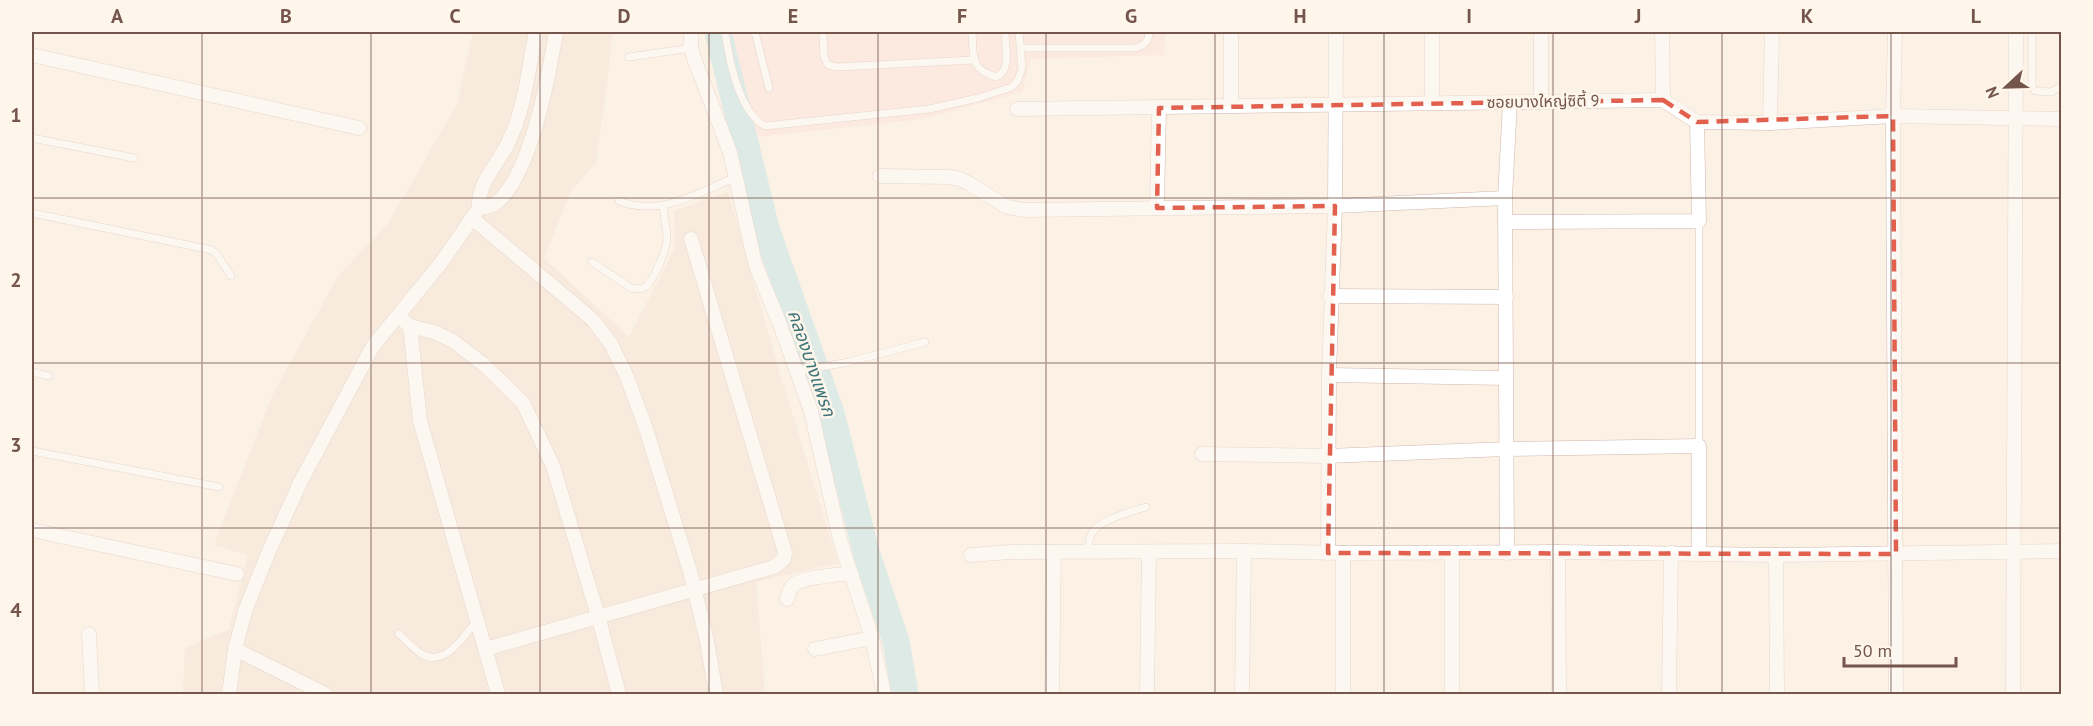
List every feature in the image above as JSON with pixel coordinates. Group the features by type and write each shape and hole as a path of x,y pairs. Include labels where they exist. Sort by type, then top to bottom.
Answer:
{"street":[{"path":"229,694 235,649 246,608 301,481 373,346 441,263 475,213 480,191 508,144 519,115 536,32"},
{"path":"475,213 497,203 515,177 537,123 548,81 556,32"},
{"path":"691,32 691,48 724,132 755,263 802,370 840,540 873,638 884,694"},
{"path":"1231,32 1231,106"},
{"path":"1328,553 1327,456 1330,296 1335,206 1336,32"},
{"path":"1432,32 1432,103"},
{"path":"1541,32 1541,101"},
{"path":"1662,32 1663,100 1697,122 1770,123 1893,116 2061,119"},
{"path":"1770,123 1772,32"},
{"path":"1895,32 1893,116 1896,694"},
{"path":"2013,694 2016,32"},
{"path":"32,55 358,128"},
{"name":"ซอยบางใหญ่ซิตี้ 9","path":"1017,109 1663,100"},
{"path":"1506,553 1505,198 1510,102"},
{"path":"1157,208 1159,108"},
{"path":"1505,222 1699,221 1697,122"},
{"path":"880,176 960,179 1007,207 1024,210 1335,206 1505,198"},
{"path":"475,213 593,320 611,344 627,377 646,429 695,588 716,694"},
{"path":"485,649 774,567 784,559 785,552 691,238"},
{"path":"1330,296 1506,297"},
{"path":"397,316 410,326 434,332 453,341 483,364 524,403 553,466 619,694"},
{"path":"410,326 420,421 498,694"},
{"path":"1329,375 1506,378"},
{"path":"1202,454 1327,456 1507,449 1699,446 1699,553"},
{"path":"32,530 237,574"},
{"path":"971,555 1010,552 1244,551 1776,555 2061,551"},
{"path":"1242,694 1244,551"},
{"path":"1052,694 1054,552"},
{"path":"1147,694 1149,552"},
{"path":"1558,552 1559,694"},
{"path":"1342,553 1343,694"},
{"path":"1452,553 1452,694"},
{"path":"1669,694 1671,553"},
{"path":"1776,555 1777,694"},
{"path":"787,599 794,585 802,581 850,573"},
{"path":"89,634 92,694"},
{"path":"814,649 873,638"},
{"path":"235,649 325,694"}],"lane":[{"path":"725,32 730,63 748,110 756,121 765,126 929,109 978,98 1012,87 1018,80 1022,68 1019,32"},
{"path":"755,32 769,88"},
{"path":"823,32 824,57 828,65 837,67 973,60"},
{"path":"972,32 973,60 980,70 996,77 1002,75 1006,69 1005,32"},
{"path":"1020,48 1135,48 1144,45 1149,39 1149,32"},
{"path":"2032,32 2032,87 2035,91 2051,93 2061,86"},
{"path":"629,57 691,48"},
{"path":"32,138 134,158"},
{"path":"619,201 634,207 663,206 736,177"},
{"path":"592,262 631,288 645,287 664,255 667,240 663,206"},
{"path":"32,213 212,250 219,256 231,276"},
{"path":"1699,221 1699,446"},
{"path":"802,370 828,366 925,342"},
{"path":"32,372 50,376"},
{"path":"32,451 219,487"},
{"path":"1088,552 1090,535 1094,529 1103,523 1146,507"},
{"path":"399,634 420,653 436,656 456,647 476,622"}],"highlighted area":[{"path":"1663,100 1697,122 1893,116 1896,554 1328,553 1335,206 1157,208 1159,108"}],"shaded area":[{"path":"473,32 612,32 596,163 571,191 544,258 629,337 675,248 674,211 728,192 780,374 838,563 756,582 765,694 183,694 185,648 229,629 248,555 214,545 272,396 338,276 388,224 457,104"},
{"path":"722,32 1165,32 1164,55 1031,59 1022,92 923,119 758,137 723,64"}],"waterway":[{"name":"คลองบางแพรก","path":"718,32 766,229 831,413 866,552 896,641 905,694"}]}
